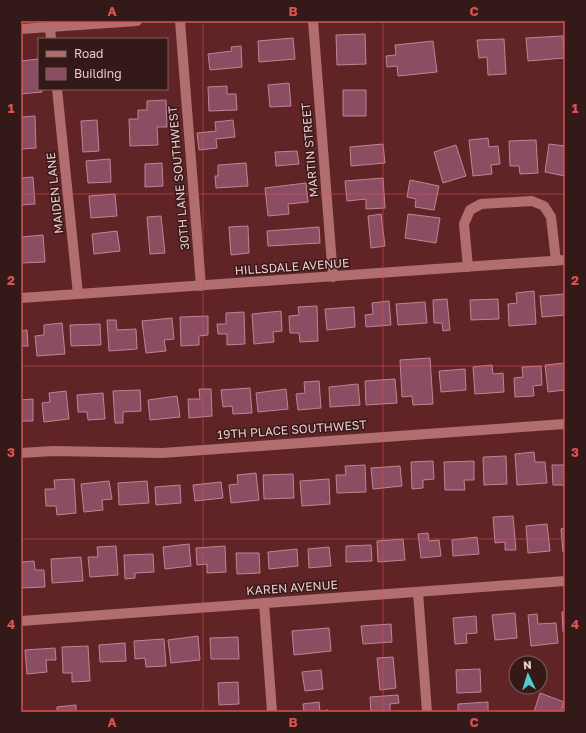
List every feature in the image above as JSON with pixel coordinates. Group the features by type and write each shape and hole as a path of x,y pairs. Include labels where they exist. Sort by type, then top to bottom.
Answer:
{"street":[{"path":"21,29 137,21"},
{"name":"30TH LANE SOUTHWEST","path":"180,21 201,286"},
{"name":"MARTIN STREET","path":"313,21 333,277"},
{"path":"50,27 51,38"},
{"name":"MAIDEN LANE","path":"57,90 78,294"},
{"path":"468,266 464,224 470,210 480,204 532,201 544,206 551,217 561,261"},
{"name":"HILLSDALE AVENUE","path":"21,298 333,277 468,266 561,261"},
{"name":"19TH PLACE SOUTHWEST","path":"21,453 53,451 162,452 565,424"},
{"name":"KAREN AVENUE","path":"21,620 565,581"},
{"path":"418,592 427,712"},
{"path":"264,603 272,712"}],"building":[{"path":"365,34 366,64 337,65 336,35"},
{"path":"563,36 564,58 528,61 526,38"},
{"path":"293,38 295,59 259,62 258,41"},
{"path":"504,39 506,74 488,75 487,57 479,58 477,40"},
{"path":"433,41 437,72 398,76 397,66 387,67 386,56 396,55 395,45"},
{"path":"241,46 242,67 210,70 208,54 232,51 231,47"},
{"path":"38,59 38,90 41,90 42,92 21,94 21,61"},
{"path":"289,83 291,106 270,107 268,85"},
{"path":"227,86 227,94 236,94 237,110 209,111 208,87"},
{"path":"343,90 366,90 366,116 343,116"},
{"path":"166,100 167,127 157,127 158,145 130,146 129,119 138,119 138,110 147,110 147,101"},
{"path":"35,116 36,148 21,149 21,117"},
{"path":"97,120 99,151 83,152 81,121"},
{"path":"233,120 235,137 216,139 217,148 199,150 197,133 216,131 215,122"},
{"path":"488,138 489,147 498,146 500,164 491,165 492,174 473,176 469,140"},
{"path":"536,140 538,173 520,174 519,166 510,166 509,141"},
{"path":"383,144 385,163 351,166 350,147"},
{"path":"549,144 565,146 565,176 545,172"},
{"path":"456,145 466,176 443,183 434,152"},
{"path":"297,151 299,164 276,166 275,152"},
{"path":"110,159 111,182 88,183 86,161"},
{"path":"162,163 163,186 145,187 145,164"},
{"path":"246,163 248,186 216,188 215,176 218,176 218,165"},
{"path":"33,177 35,204 21,205 21,178"},
{"path":"383,178 385,208 366,209 366,199 347,201 345,181"},
{"path":"410,180 439,186 434,210 415,207 416,199 407,197"},
{"path":"306,183 308,202 288,204 289,214 268,216 265,188"},
{"path":"115,194 117,216 91,218 89,196"},
{"path":"381,214 385,246 371,248 368,216"},
{"path":"408,214 440,218 436,243 405,238"},
{"path":"161,216 165,253 150,254 147,217"},
{"path":"248,226 249,253 231,255 229,227"},
{"path":"319,227 320,243 268,246 267,231"},
{"path":"117,231 120,251 94,254 92,234"},
{"path":"43,235 45,262 21,263 21,237"},
{"path":"534,291 536,324 509,326 508,304 517,303 516,293"},
{"path":"565,294 565,315 542,317 540,296"},
{"path":"447,299 450,330 443,331 442,323 434,323 433,300"},
{"path":"498,299 499,319 471,320 470,300"},
{"path":"389,301 391,325 366,327 365,315 373,314 372,303"},
{"path":"425,302 427,323 398,325 396,304"},
{"path":"317,306 318,341 300,342 299,333 290,333 289,316 299,315 298,307"},
{"path":"354,307 355,327 327,330 325,309"},
{"path":"281,311 282,331 273,332 274,342 254,344 252,314"},
{"path":"244,312 245,344 227,345 227,334 218,334 217,324 226,324 226,313"},
{"path":"208,316 208,335 199,336 199,345 181,346 180,317"},
{"path":"172,318 174,339 164,340 166,351 146,353 142,321"},
{"path":"107,320 116,320 117,330 136,329 137,349 109,351"},
{"path":"62,323 65,354 37,356 35,336 44,335 44,325"},
{"path":"100,324 101,345 71,346 70,325"},
{"path":"27,330 28,346 21,346 21,331"},
{"path":"430,358 433,404 413,405 412,396 402,397 400,360"},
{"path":"565,363 565,390 548,392 545,365"},
{"path":"492,365 493,374 503,373 504,392 475,394 473,367"},
{"path":"541,366 542,385 533,386 534,396 515,397 514,378 523,377 522,367"},
{"path":"465,369 466,390 441,392 439,371"},
{"path":"395,379 397,403 366,405 365,381"},
{"path":"319,381 321,408 298,410 296,394 305,393 304,382"},
{"path":"358,384 360,405 330,407 329,387"},
{"path":"250,388 252,413 233,414 232,406 223,407 221,390"},
{"path":"199,389 211,389 212,416 189,418 188,399 200,399"},
{"path":"286,389 288,409 258,412 256,393"},
{"path":"140,390 141,411 123,412 123,423 115,423 113,391"},
{"path":"66,391 69,419 44,422 42,403 50,402 49,393"},
{"path":"103,393 105,419 88,420 87,412 78,412 77,395"},
{"path":"177,396 180,417 150,420 148,400"},
{"path":"33,399 33,421 21,421 21,400"},
{"path":"534,452 535,462 545,462 547,483 517,485 515,454"},
{"path":"506,456 507,484 484,485 483,457"},
{"path":"433,461 434,479 423,480 423,488 412,489 411,462"},
{"path":"474,461 474,480 464,480 465,490 445,490 444,462"},
{"path":"365,465 366,492 337,493 336,475 346,475 345,466"},
{"path":"552,465 565,465 565,485 553,485"},
{"path":"400,466 402,486 373,489 371,468"},
{"path":"256,473 259,500 231,503 229,485 238,484 237,475"},
{"path":"293,474 294,498 264,499 263,475"},
{"path":"74,479 76,513 57,515 56,506 46,506 45,489 55,489 54,480"},
{"path":"329,479 330,504 302,506 300,481"},
{"path":"109,481 112,499 102,500 103,510 84,512 81,484"},
{"path":"147,481 149,503 119,505 118,483"},
{"path":"221,482 223,498 195,501 193,485"},
{"path":"180,485 181,503 156,505 155,487"},
{"path":"513,516 516,550 505,550 505,542 495,543 493,517"},
{"path":"547,524 550,551 528,553 526,526"},
{"path":"565,528 565,551 563,552 561,529"},
{"path":"428,533 429,541 439,540 441,556 421,558 418,534"},
{"path":"477,537 479,554 453,556 452,540"},
{"path":"403,539 405,560 378,562 377,541"},
{"path":"189,544 191,566 165,569 163,547"},
{"path":"371,545 372,561 346,562 346,546"},
{"path":"116,546 118,575 90,577 88,557 98,557 97,547"},
{"path":"225,546 226,572 207,573 207,564 197,565 196,548"},
{"path":"329,547 331,566 309,568 308,549"},
{"path":"297,549 298,566 269,569 268,552"},
{"path":"236,553 259,553 260,573 237,574"},
{"path":"153,554 154,572 135,573 135,578 125,579 124,555"},
{"path":"81,557 83,581 52,583 51,559"},
{"path":"34,561 35,570 44,570 45,587 21,588 21,562"},
{"path":"562,612 565,612 565,632 563,632"},
{"path":"515,613 517,638 495,640 492,615"},
{"path":"537,614 538,624 556,623 558,643 531,646 528,615"},
{"path":"476,616 477,633 466,634 467,643 455,644 453,618"},
{"path":"391,624 392,642 363,644 361,626"},
{"path":"329,628 331,651 294,655 292,631"},
{"path":"198,636 200,660 171,663 168,640"},
{"path":"238,637 239,659 211,659 210,638"},
{"path":"164,639 166,666 146,667 145,658 135,659 134,641"},
{"path":"125,643 126,661 100,662 99,645"},
{"path":"88,646 90,681 72,682 72,673 63,673 62,647"},
{"path":"55,648 56,660 46,660 47,672 27,674 25,650"},
{"path":"393,657 396,688 380,690 377,658"},
{"path":"480,669 481,692 457,693 456,670"},
{"path":"321,670 323,689 305,691 302,672"},
{"path":"238,682 239,704 219,705 218,683"},
{"path":"398,695 399,703 390,704 390,712 371,712 370,697"},
{"path":"539,695 545,695 564,702 561,712 534,712"},
{"path":"319,702 320,711 328,710 328,712 304,712 303,704"},
{"path":"488,702 488,712 458,712 458,704"},
{"path":"76,705 76,712 57,712 57,707"}]}
